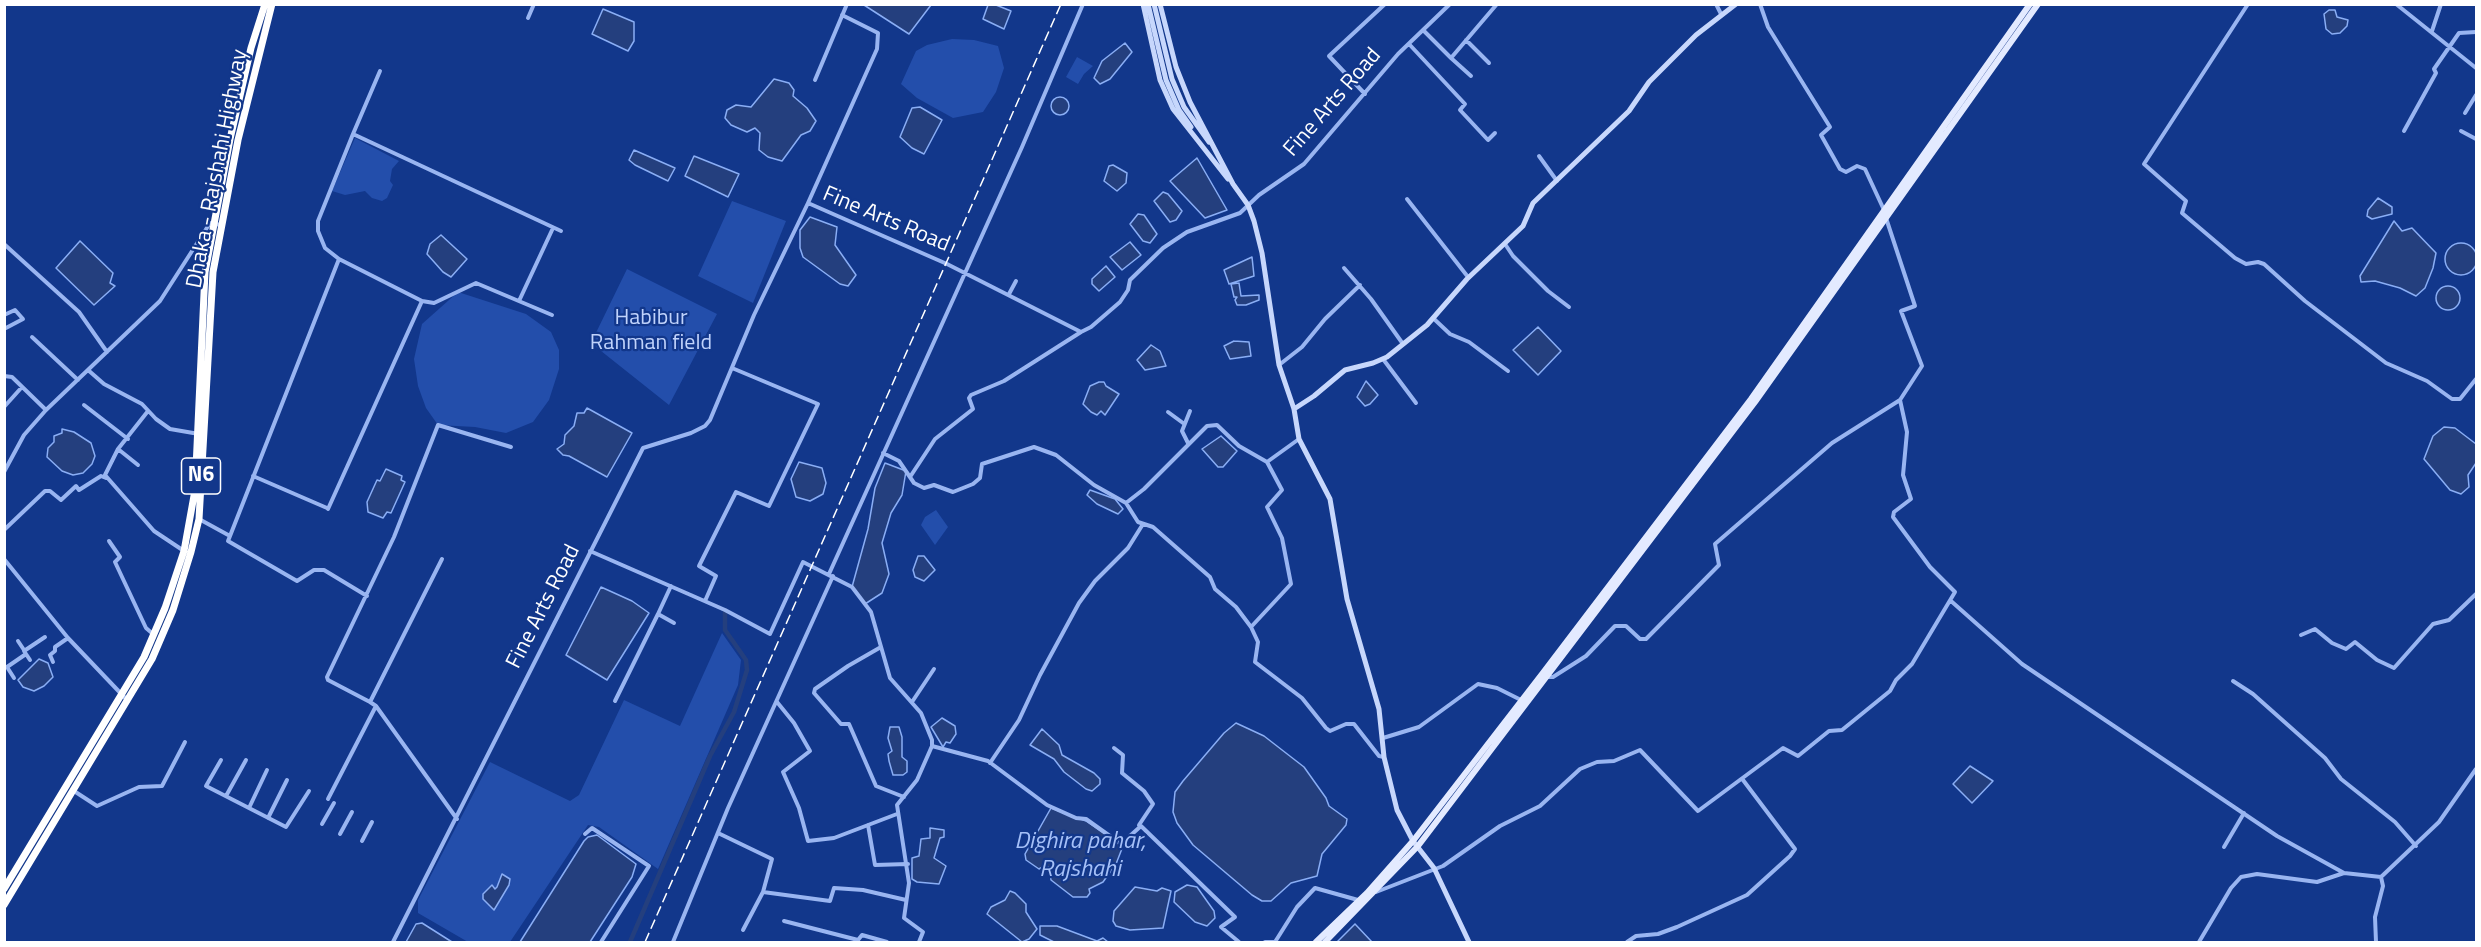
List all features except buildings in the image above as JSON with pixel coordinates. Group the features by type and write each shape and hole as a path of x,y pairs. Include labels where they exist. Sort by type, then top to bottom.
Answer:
{"highway":[{"name":"Dhaka - Rajshahi Highway","path":"4,889 122,695 154,634 184,551 192,518 217,224 251,48 265,4"},
{"name":"Dhaka - Rajshahi Highway","path":"217,224 272,4"},
{"name":"Dhaka - Rajshahi Highway","path":"4,905 128,701 152,659 173,610 199,519 200,434"}],"main road":[{"path":"1143,4 1160,80 1173,110 1248,205 1262,253 1279,365 1294,409 1299,439 1330,499 1347,599 1379,709 1384,757 1397,810 1434,868 1469,942"},
{"path":"1148,4 1167,80 1179,110 1199,135 1214,147"},
{"path":"1154,4 1172,79 1205,152"},
{"path":"1160,4 1176,67 1233,184"},
{"path":"1294,409 1314,396 1345,370 1383,359 1404,345 1433,318 1468,277 1523,226 1533,203 1629,111 1649,81 1673,56 1721,14 1736,4"},
{"path":"1523,702 1546,677 1755,402 2030,4"},
{"path":"1316,942 1375,892 1416,843 1751,399 2038,4"},
{"path":"1325,942 1416,843"}],"street":[{"path":"528,18 534,4"},
{"path":"815,80 847,4"},
{"path":"673,942 883,453 1083,4"},
{"path":"1365,94 1329,56 1385,4"},
{"name":"Fine Arts Road","path":"393,942 643,448 705,426 716,409 808,203 1009,294 1081,332 1091,327 1119,302 1128,290 1130,280 1163,248 1187,232 1240,213 1304,164 1409,44 1450,4"},
{"path":"1450,58 1497,4"},
{"path":"1716,4 1721,14"},
{"path":"1546,677 1553,676 1586,656 1615,626 1626,626 1640,639 1646,639 1719,565 1715,544 1832,443 1900,400 1922,366 1901,311 1915,306 1885,214 1865,169 1857,166 1846,172 1840,169 1821,135 1830,127 1768,27 1761,4"},
{"path":"2248,4 2144,164 2186,201 2182,213 2235,258 2246,264 2258,262 2264,264 2305,302 2386,363 2427,381 2452,399 2460,399 2476,379"},
{"path":"2396,4 2432,31 2449,49 2476,68"},
{"path":"2432,31 2440,4"},
{"path":"808,203 877,49 878,33 842,15"},
{"path":"1423,30 1471,76"},
{"path":"2404,131 2436,73 2434,69 2459,33 2476,32"},
{"path":"1466,40 1489,63"},
{"path":"1409,44 1465,104 1460,110 1488,140 1495,133"},
{"path":"380,71 318,221 318,231 325,248 339,259 422,301 434,303 476,283 552,315"},
{"path":"2465,113 2476,95"},
{"path":"2461,131 2476,140"},
{"path":"354,134 561,231"},
{"path":"1539,156 1557,181"},
{"path":"1407,199 1468,277"},
{"path":"4,472 24,435 46,410 160,301 210,223 217,224"},
{"path":"519,301 554,228"},
{"path":"4,244 79,312 107,352"},
{"path":"1505,244 1513,256 1548,291 1569,307"},
{"path":"339,259 228,541 297,580 314,570 324,570 367,596"},
{"path":"1344,267 1404,345"},
{"path":"1009,294 1016,282"},
{"path":"1279,365 1302,347 1325,319 1360,285"},
{"path":"253,476 328,509 422,301"},
{"path":"4,315 15,310 23,319 4,329"},
{"path":"1433,318 1450,334 1469,342 1508,371"},
{"path":"910,477 935,439 973,409 969,398 971,395 1004,381 1081,332"},
{"path":"32,337 78,380"},
{"path":"1383,359 1416,403"},
{"path":"705,601 716,576 699,567 736,492 769,506 818,404 732,369"},
{"path":"88,370 104,384 132,397 170,429 200,434"},
{"path":"4,376 12,377 46,410"},
{"path":"4,407 22,387"},
{"path":"1375,892 1443,866 1511,820 1540,806 1580,769 1597,762 1614,761 1640,750 1698,811 1743,780 1783,748 1798,756 1829,731 1842,730 1877,703 1912,664 1955,592 1930,567 1893,517 1894,512 1911,499 1903,475 1907,432 1900,400"},
{"path":"84,405 128,439"},
{"path":"107,478 105,475 118,449 148,411"},
{"path":"1188,443 1182,431 1190,411"},
{"path":"1168,412 1184,423"},
{"path":"457,819 376,706 327,679 394,537 438,425 511,447"},
{"path":"1126,502 1144,489 1207,426 1217,425 1239,446 1267,462 1282,490 1267,507 1282,538 1291,584 1251,627"},
{"path":"1267,462 1299,439"},
{"path":"883,453 899,461 910,477 924,488 934,485 953,492 973,484 980,478 982,464 1034,447 1056,455 1094,485 1126,502 1138,522 1153,526 1210,577 1215,590 1236,607 1251,627 1258,642 1256,662 1302,698 1326,728 1330,731 1346,724 1354,724 1379,756 1384,757"},
{"path":"118,449 138,465"},
{"path":"4,530 45,491 50,491 61,500 76,486 79,490 101,476 107,478 154,531 184,551"},
{"path":"199,519 230,536"},
{"path":"990,763 1019,720 1040,675 1080,603 1095,581 1128,548 1143,524"},
{"path":"109,541 120,557 116,562 146,628 154,634"},
{"path":"590,551 705,601 770,634 803,562 852,587 871,612 890,678 912,702 929,729 932,746 917,780 897,805 908,864 909,883 904,918 923,932 919,942"},
{"path":"370,702 442,559"},
{"path":"4,560 68,638 128,701"},
{"path":"615,701 671,586"},
{"path":"2301,635 2315,629 2346,649 2355,642 2377,660 2394,668 2433,624 2449,620 2476,594"},
{"path":"1951,601 2022,664 2296,848 2344,873 2381,877 2439,822 2476,769"},
{"path":"658,614 674,623"},
{"path":"8,667 45,637"},
{"path":"53,662 50,655 55,651 55,647 68,638"},
{"path":"18,641 30,660"},
{"path":"881,647 848,666 815,689 814,693 841,724 849,724 876,786 904,797"},
{"path":"4,661 14,678"},
{"path":"912,702 934,669"},
{"path":"2233,681 2253,694 2325,758 2342,779 2395,822 2416,846"},
{"path":"1383,738 1419,727 1478,684 1497,688 1523,702"},
{"path":"777,702 794,723 810,751 783,772 799,808 808,841 834,837 897,813"},
{"path":"328,799 376,706"},
{"path":"74,791 97,806 139,787 162,786 185,742"},
{"path":"932,746 978,757 990,763 1047,805 1076,818 1086,819 1121,844 1153,804 1144,791 1122,772 1123,755 1114,747"},
{"path":"221,760 206,786 286,827 309,790"},
{"path":"226,796 246,760"},
{"path":"249,808 267,770"},
{"path":"268,818 287,780"},
{"path":"1627,942 1636,936 1658,934 1677,927 1747,894 1790,856 1795,849 1743,780"},
{"path":"322,824 334,803"},
{"path":"340,834 352,812"},
{"path":"2224,847 2244,813"},
{"path":"362,841 372,822"},
{"path":"868,825 874,865 908,864"},
{"path":"1138,825 1235,917 1221,927 1239,942"},
{"path":"585,834 592,828 649,867 601,942"},
{"path":"718,833 772,859 763,892 743,930"},
{"path":"2199,942 2231,888 2241,877 2257,874 2317,882 2344,873"},
{"path":"2376,942 2375,917 2383,886 2381,877"},
{"path":"763,892 830,901 834,888 864,890 906,900"},
{"path":"1265,942 1275,942 1297,907 1315,888 1361,902"},
{"path":"784,921 858,940 862,936 887,942"}],"green space":[{"path":"952,39 974,40 998,46 1004,68 996,92 983,112 953,118 917,98 901,84 916,51 927,45"},
{"path":"1077,57 1093,66 1078,84 1066,77"},
{"path":"355,138 399,161 392,169 390,181 393,185 387,198 382,201 372,198 365,191 345,195 332,191"},
{"path":"732,201 786,221 753,303 698,276"},
{"name":"Habibur Rahman field","path":"627,269 717,314 669,405 591,343"},
{"path":"458,292 526,314 551,332 559,350 559,369 549,400 533,422 506,433 475,427 438,425 426,408 418,386 414,359 422,324"},
{"path":"936,510 948,527 935,545 921,525 925,517"},
{"path":"722,633 741,660 738,685 658,869 599,827 588,825 510,942 468,942 418,913 418,900 490,762 570,801 579,795 624,700 680,726"}],"water":[{"path":"864,5 931,5 909,34"},
{"path":"988,5 996,5 1011,11 1004,29 983,19"},
{"path":"603,9 634,22 634,41 628,51 592,34"},
{"path":"2329,10 2335,10 2337,17 2348,20 2347,26 2340,33 2332,34 2326,29 2324,14"},
{"path":"1125,43 1132,52 1110,79 1100,84 1094,78 1102,61"},
{"path":"774,79 789,83 794,90 793,96 807,108 816,121 810,131 801,135 782,161 768,157 759,150 760,133 755,128 747,132 731,125 725,118 727,110 736,105 751,107"},
{"path":"1060,97 1066,100 1069,106 1066,112 1060,115 1054,112 1051,106 1054,100"},
{"path":"920,107 942,120 924,154 912,148 900,137 912,108"},
{"path":"634,150 675,168 668,181 629,160"},
{"path":"694,156 739,174 728,197 685,176"},
{"path":"1197,158 1227,210 1205,218 1170,181"},
{"path":"1113,165 1127,173 1126,183 1117,191 1104,181 1109,166"},
{"path":"1163,192 1168,194 1182,211 1176,220 1170,222 1154,201"},
{"path":"2378,198 2392,207 2392,214 2372,219 2367,216 2368,210"},
{"path":"1138,214 1144,215 1157,234 1150,243 1143,241 1130,224"},
{"path":"810,217 837,227 835,245 856,275 848,286 840,284 803,257 800,248 800,230"},
{"path":"2394,221 2402,231 2412,228 2436,253 2425,288 2416,296 2400,288 2375,281 2361,282 2360,276"},
{"path":"441,235 467,259 451,277 443,272 427,254 430,244"},
{"path":"80,241 113,273 110,283 115,286 94,305 56,268"},
{"path":"1130,242 1141,255 1122,270 1110,257"},
{"path":"2461,243 2472,248 2477,259 2472,270 2461,275 2450,270 2445,259 2450,248"},
{"path":"1252,257 1254,276 1229,284 1224,270"},
{"path":"1106,266 1115,277 1099,291 1092,284 1092,279"},
{"path":"1239,283 1241,296 1259,295 1259,300 1246,305 1237,305 1235,300 1237,297 1234,297 1231,284"},
{"path":"2448,286 2457,289 2460,298 2457,307 2448,310 2439,307 2436,298 2439,289"},
{"path":"1538,327 1561,351 1538,375 1513,350"},
{"path":"1234,341 1249,342 1251,356 1230,359 1224,346"},
{"path":"1151,345 1160,351 1166,366 1145,370 1137,360"},
{"path":"1366,381 1378,395 1365,406 1357,397"},
{"path":"1104,382 1106,386 1119,394 1105,415 1101,411 1097,415 1091,412 1083,404 1090,386"},
{"path":"587,408 632,433 607,477 563,455 557,449 564,444 565,435 574,426 577,413 584,413"},
{"path":"2444,427 2455,428 2476,444 2476,463 2468,475 2469,487 2461,494 2450,490 2424,459 2433,436"},
{"path":"62,429 74,432 91,443 95,456 92,464 83,473 73,475 62,471 47,457 48,448 54,442 54,436 62,433"},
{"path":"1221,436 1237,451 1223,467 1218,467 1202,449"},
{"path":"799,462 822,468 826,483 823,494 810,501 796,497 791,479"},
{"path":"885,463 906,471 902,495 891,513 882,543 889,574 882,593 865,604 852,587 868,529 875,488"},
{"path":"386,469 402,476 401,480 405,482 391,513 387,512 383,518 368,512 367,502 377,480 380,481"},
{"path":"1090,490 1115,499 1123,509 1118,514 1097,504 1087,495"},
{"path":"918,556 924,556 935,570 924,581 915,577 913,570"},
{"path":"601,587 632,601 649,613 607,680 566,655"},
{"path":"39,659 48,663 53,677 44,686 34,691 23,687 18,680"},
{"path":"942,718 955,726 956,734 950,743 946,742 943,747 931,727"},
{"path":"1236,723 1264,736 1304,767 1329,806 1347,819 1346,825 1322,854 1317,876 1291,883 1271,901 1262,901 1252,895 1193,845 1177,823 1173,812 1175,792 1224,733"},
{"path":"890,727 899,727 902,737 902,757 907,761 907,772 903,775 893,775 889,761 888,754 892,751 888,738"},
{"path":"1042,729 1059,745 1062,755 1094,773 1100,779 1100,784 1092,791 1086,789 1064,772 1054,759 1030,745"},
{"path":"1970,766 1993,781 1972,803 1953,784"},
{"name":"Dighira pahar, Rajshahi","path":"1051,808 1086,821 1123,846 1116,864 1103,882 1089,889 1090,893 1087,897 1073,897 1051,880 1049,867 1044,866 1039,869 1026,860 1025,854"},
{"path":"930,828 944,830 944,837 940,838 934,858 946,866 939,884 917,882 912,879 912,858 919,856 921,839 930,838"},
{"path":"597,835 636,864 632,877 590,942 520,942 584,841 588,837"},
{"path":"502,874 510,879 509,885 494,910 483,899 483,894 492,885 495,889 497,887"},
{"path":"1187,885 1197,887 1214,911 1215,918 1207,926 1195,922 1174,902 1175,892"},
{"path":"1135,887 1157,891 1162,888 1171,891 1163,928 1130,930 1116,926 1113,921 1114,911"},
{"path":"1010,891 1026,904 1026,912 1037,929 1029,939 1022,942 987,914 991,907 1005,900"},
{"path":"422,923 452,942 406,942 416,924"},
{"path":"1355,924 1372,942 1337,942"},
{"path":"1040,926 1057,926 1097,941 1103,938 1108,942 1054,942 1040,935"}],"waterway":[{"path":"630,942 710,756 734,712 747,670 746,660 725,630 725,610"}],"railway":[{"path":"645,942 1061,4"}]}
